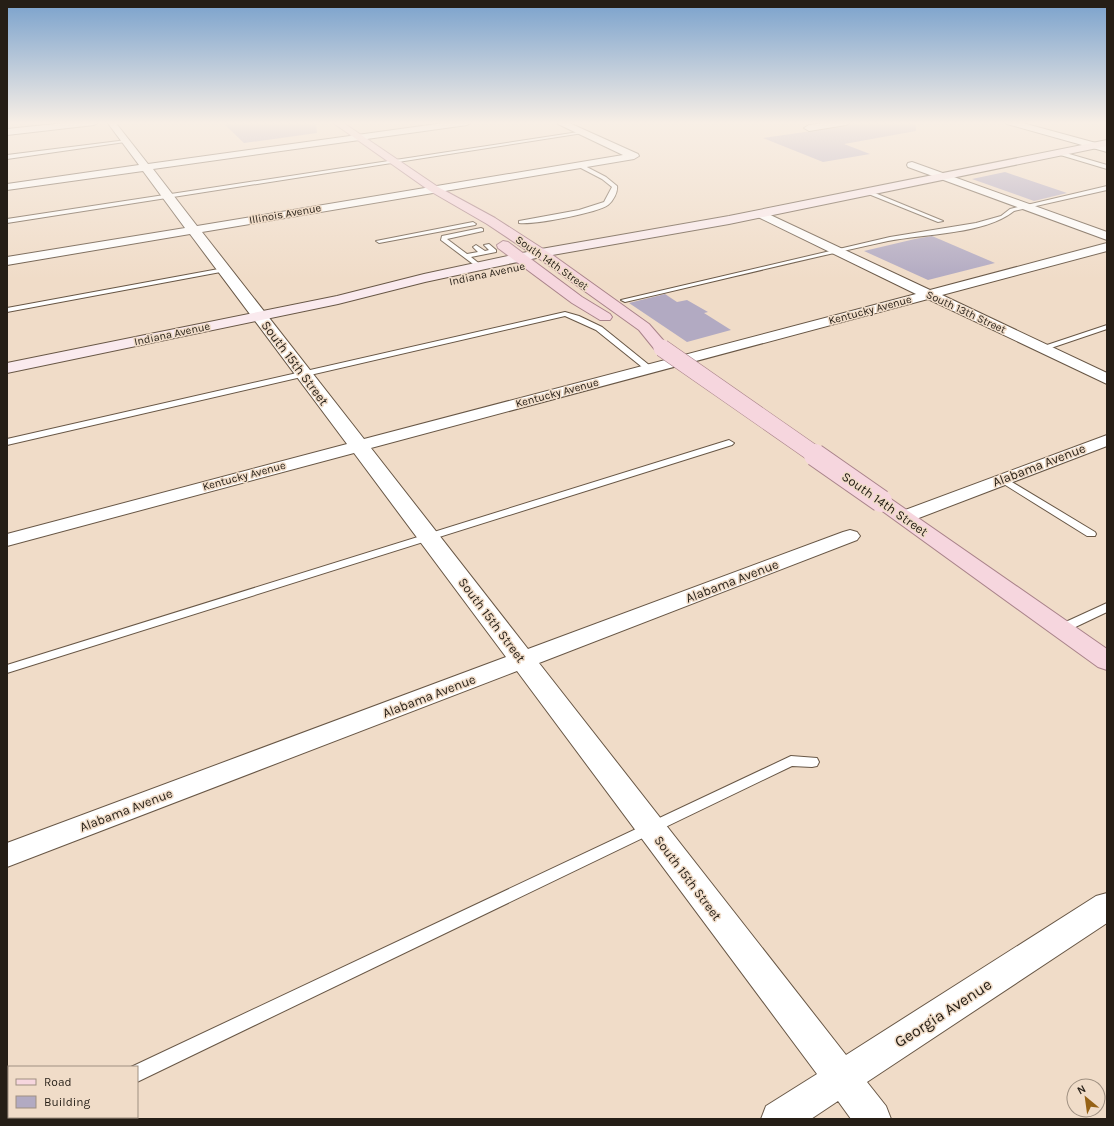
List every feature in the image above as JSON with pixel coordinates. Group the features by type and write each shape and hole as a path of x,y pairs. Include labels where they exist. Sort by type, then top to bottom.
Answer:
{"main road":[{"name":"South 14th Street","path":"413,175 434,189 491,220 546,257 644,327 662,348"},
{"name":"Indiana Avenue","path":"338,300 395,293 546,257 645,242 729,220 955,175"},
{"name":"South 14th Street","path":"434,189 441,199 475,231 548,277 577,300 624,330 662,348 904,516 1063,628 1107,661"},
{"name":"Indiana Avenue","path":"7,368 338,300 479,266 525,262"}],"street":[{"path":"7,187 93,175"},
{"name":"South 15th Street","path":"151,175 873,1119"},
{"name":"Illinois Avenue","path":"7,261 521,175"},
{"path":"937,175 1107,236"},
{"name":"South 13th Street","path":"760,214 1107,379"},
{"name":"Kentucky Avenue","path":"7,540 1107,247"},
{"name":"Alabama Avenue","path":"904,516 1107,440"},
{"name":"Alabama Avenue","path":"7,855 850,536"},
{"name":"Georgia Avenue","path":"779,1119 1107,906"}],"lane":[{"path":"7,221 306,175"},
{"path":"521,222 593,208 605,204 616,187 597,175"},
{"path":"625,300 912,234 977,226 1003,217 1011,210 1024,206 1107,188"},
{"path":"868,192 940,221"},
{"path":"475,231 444,238 444,240 479,266"},
{"path":"379,241 475,231"},
{"path":"458,234 466,240"},
{"path":"465,256 494,250 487,245"},
{"path":"476,247 484,253"},
{"path":"7,310 224,270"},
{"path":"7,442 565,314 577,316 589,322 650,369"},
{"path":"1042,348 1107,327"},
{"path":"7,669 730,443"},
{"path":"1002,479 1091,534"},
{"path":"1063,628 1107,607"},
{"path":"138,1073 791,761 812,762"}],"building":[{"path":"993,175 1013,175 1067,193 1034,201 972,179"},
{"path":"932,236 995,263 928,280 864,251 915,239"},
{"path":"665,294 677,302 687,300 708,312 704,313 731,330 687,342 629,303"}]}
